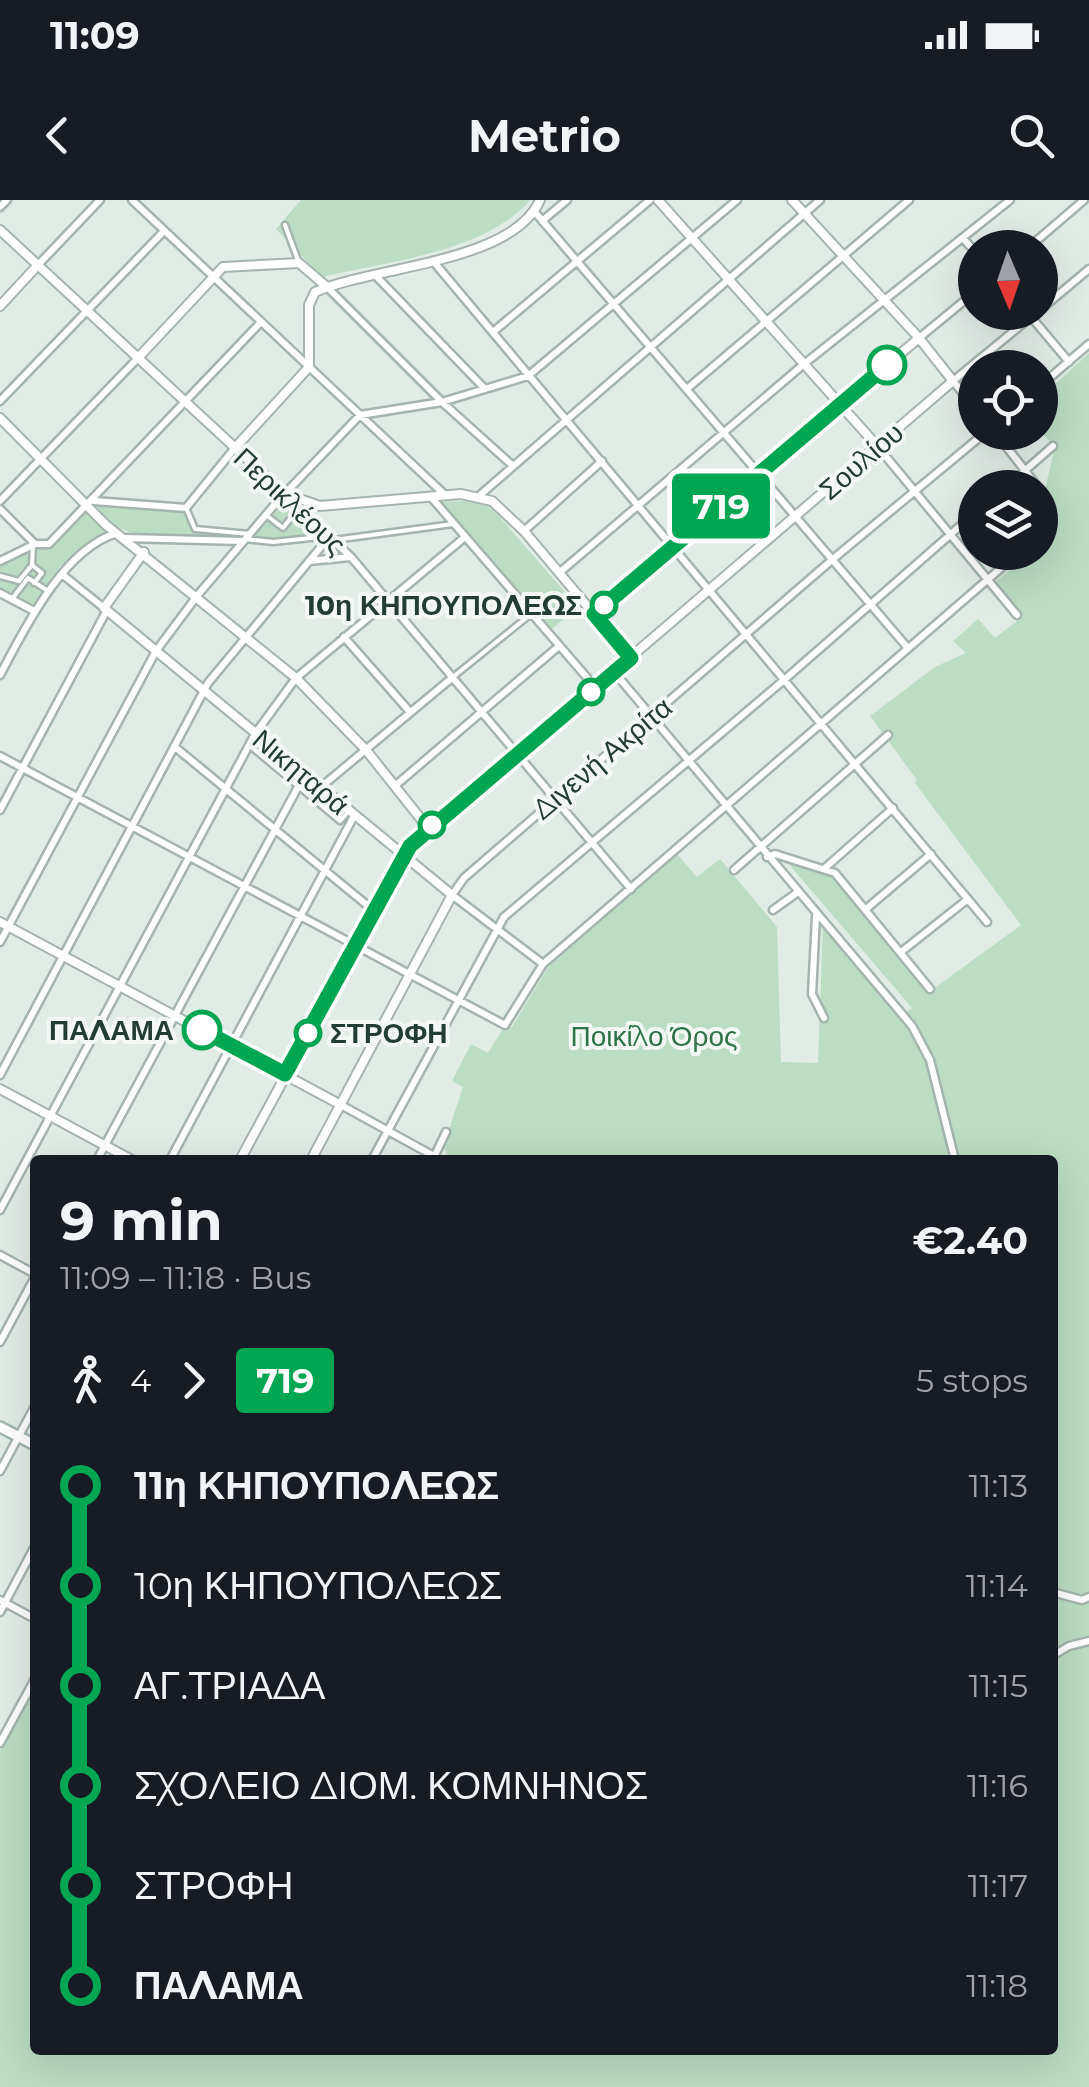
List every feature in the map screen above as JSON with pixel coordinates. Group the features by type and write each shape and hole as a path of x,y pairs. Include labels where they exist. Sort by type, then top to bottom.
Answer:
{"main road":[{"path":"0,1427 30,1443"}],"street":[{"path":"0,208 7,200"},
{"path":"0,306 100,200"},
{"path":"132,200 445,495"},
{"path":"186,508 234,448 309,367 310,302 315,292 493,240 513,230 540,200"},
{"path":"542,221 567,200"},
{"path":"493,332 650,200"},
{"path":"658,200 878,447 1016,615"},
{"path":"0,942 4,924 78,798 156,651 284,494 360,416 442,402 528,376 737,200"},
{"path":"792,200 919,338 958,388"},
{"path":"479,496 820,200"},
{"path":"688,388 909,200"},
{"path":"974,230 1010,200"},
{"path":"1050,230 1086,201"},
{"path":"534,211 907,647"},
{"path":"285,225 299,264 513,466"},
{"name":"Περικλέους","path":"0,230 351,557 631,889"},
{"path":"0,400 164,231"},
{"path":"559,573 804,364 958,243"},
{"path":"432,260 988,922"},
{"path":"0,501 224,267 299,264"},
{"name":"Σουλίου","path":"1058,294 1089,269"},
{"path":"376,275 485,389"},
{"path":"594,614 958,306"},
{"path":"0,560 34,544 49,544 261,322"},
{"name":"Σουλίου","path":"243,1155 402,856 428,828 1014,330"},
{"path":"1046,330 1068,362"},
{"path":"1058,371 1089,344"},
{"path":"0,418 122,536 296,678 366,750 428,828"},
{"name":"Διγενή Ακρίτα","path":"314,1155 464,878 832,559 965,450"},
{"path":"1009,450 1025,470 1048,450"},
{"path":"524,531 602,461"},
{"path":"284,494 327,507 445,495 479,496 497,505 524,531 631,658"},
{"path":"431,497 596,688"},
{"path":"91,503 186,508"},
{"path":"186,508 195,529 274,542 454,524"},
{"path":"266,515 283,528 299,508"},
{"path":"0,509 34,544 32,565 12,599"},
{"path":"375,1155 504,917 958,527"},
{"path":"0,675 34,611 90,544 122,536 246,538"},
{"path":"0,1210 255,734 296,678 464,536"},
{"path":"0,1076 204,691 332,538"},
{"path":"0,810 106,609 144,552"},
{"path":"309,561 351,557"},
{"path":"32,565 42,572 34,582"},
{"path":"0,756 505,1025 542,964 999,570"},
{"name":"Νικηταρά","path":"63,575 402,856 542,964"},
{"path":"0,576 22,582 28,578 50,592"},
{"path":"0,593 34,611"},
{"path":"315,800 322,789 410,712 531,614"},
{"path":"344,637 410,712"},
{"path":"396,785 559,646"},
{"path":"615,673 912,1026 930,1060 954,1155"},
{"path":"734,870 888,734"},
{"name":"Νικηταρά","path":"249,745 340,821 351,814"},
{"path":"175,747 374,910"},
{"path":"265,758 274,749"},
{"path":"285,775 294,765"},
{"path":"100,1155 304,774"},
{"path":"324,808 333,798"},
{"path":"825,868 893,808"},
{"path":"173,1155 351,814"},
{"path":"767,856 775,854 836,873 930,989"},
{"path":"866,910 931,854"},
{"path":"773,910 798,892"},
{"path":"901,952 968,898"},
{"path":"816,915 812,994 824,1018"},
{"path":"4,924 434,1155"},
{"path":"0,1089 122,1155"},
{"path":"439,1155 446,1132"},
{"path":"0,1256 30,1272"},
{"path":"0,1342 30,1285"},
{"path":"0,1471 30,1415"},
{"path":"0,1612 2,1601 30,1554"},
{"path":"1058,1594 1082,1600 1089,1597"},
{"path":"2,1601 30,1616"},
{"path":"1058,1652 1089,1642"},
{"path":"0,1743 30,1688"}],"green space":[{"path":"301,200 530,200 511,218 462,243 322,277 276,229"},
{"name":"Ποικίλο Όρος","path":"1089,353 1089,2087 0,2087 0,1751 30,1695 30,2055 1058,2055 1058,1155 446,1155 443,1148 463,1087 452,1081 471,1044 488,1053 504,1027 512,1027 549,966 677,854 697,877 720,859 777,927 781,1062 818,1063 823,927 900,1016 912,1008 787,862 834,875 929,992 1021,925 870,716 935,667 966,653 953,641 978,619 995,638 1021,618 994,583 1009,570 1058,570 1058,470 1050,470 1054,450 1058,450 1058,381"},
{"path":"468,501 487,506 497,514 578,607 551,630 440,502"},
{"path":"99,504 179,509 186,512 194,531 232,538 141,535 110,521 98,508"},
{"path":"283,504 317,534 275,540 254,537"},
{"path":"87,510 105,532 90,541 67,569 61,565 31,607 0,590 0,563 30,549 50,547"}],"bus line":[{"name":"719","path":"202,1030 285,1074 410,846 631,658 594,614 887,365"}],"place":[{"name":"10η ΚΗΠΟΥΠΟΛΕΩΣ","path":"604,605"},
{"name":"ΠΑΛΑΜΑ","path":"202,1030"},
{"name":"ΣΤΡΟΦΗ","path":"308,1033"}]}
